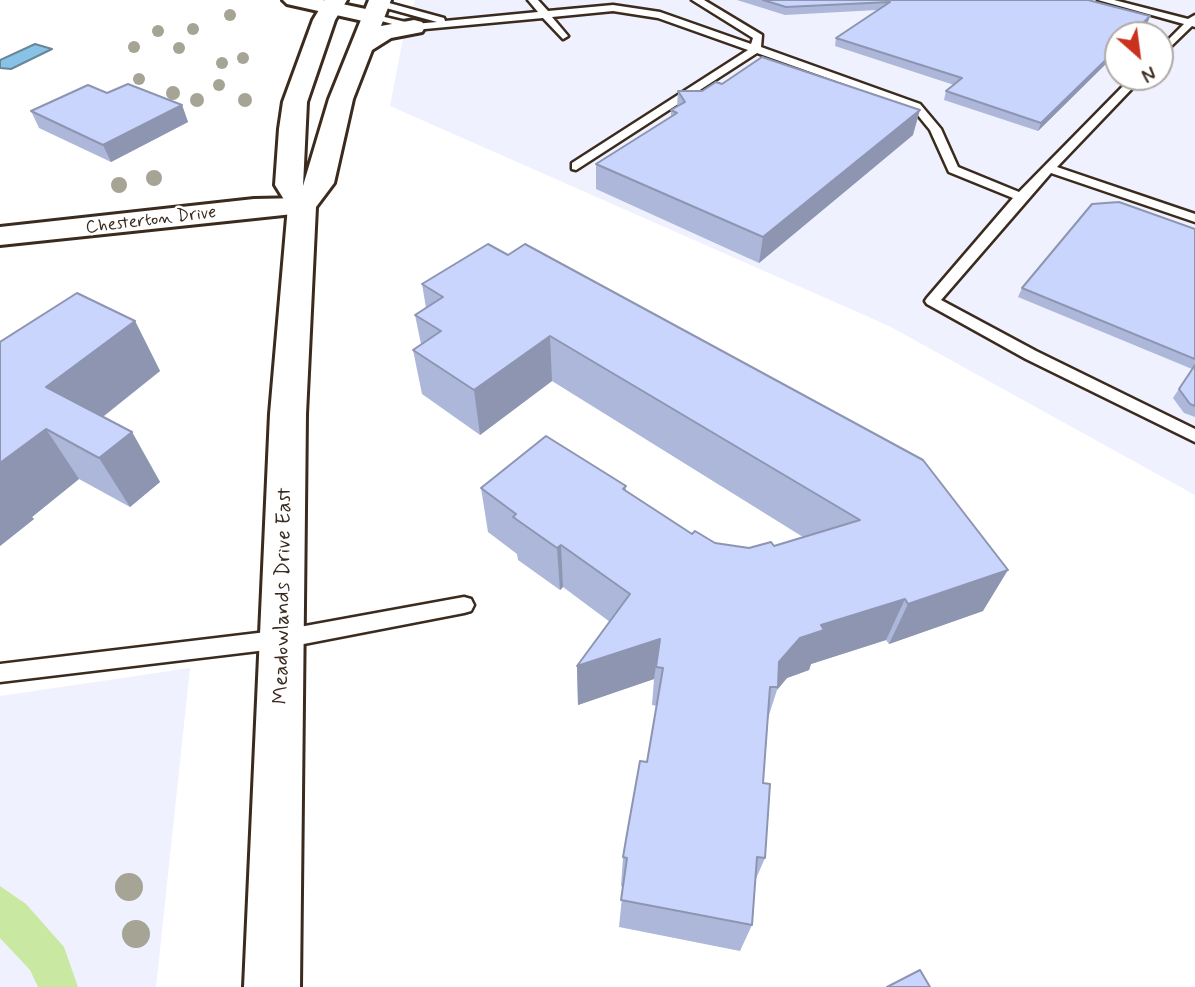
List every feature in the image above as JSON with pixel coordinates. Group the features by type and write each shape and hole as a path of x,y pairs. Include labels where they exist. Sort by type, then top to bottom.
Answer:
{"main road":[{"path":"294,0 374,5 341,99 320,183 302,205"},
{"name":"Meadowlands Drive East","path":"272,987 288,414 302,205 289,185 295,102 324,20 334,4"},
{"path":"359,48 384,32 414,27"},
{"name":"Chesterton Drive","path":"0,236 302,205"}],"lane":[{"path":"533,0 562,36"},
{"path":"576,166 755,50 758,37 697,0"},
{"path":"1103,0 1194,22"},
{"path":"374,5 414,27 546,15 613,4 660,15 916,106 935,129 953,169 1021,197"},
{"path":"374,5 454,25"},
{"path":"1174,41 1194,22"},
{"path":"1124,91 1021,197 932,301 1031,355 1195,436"},
{"path":"1049,168 1195,218"},
{"path":"0,673 283,639 464,605"}],"shaded area":[{"path":"415,0 1195,0 1195,495 889,326 390,106 403,38"},
{"path":"190,668 156,987 0,987 0,696"}],"green space":[{"path":"0,886 26,904 64,947 78,987 38,987 30,970 0,938"}],"water":[{"path":"35,44 52,49 11,69 0,68 0,60"}],"building":[{"path":"763,0 1088,0 1150,16 1145,21 1104,21 1104,62 1041,123 946,91 962,78 836,38 890,2 786,7"},
{"path":"762,57 920,110 763,237 596,164 677,113 671,110 685,102 678,91 702,91 716,82 722,84"},
{"path":"128,84 182,105 103,145 31,111 88,85 107,93"},
{"path":"1119,202 1195,229 1195,359 1022,288 1092,204"},
{"path":"488,244 508,255 525,244 923,460 1008,570 908,604 905,599 821,625 824,630 800,638 779,662 778,687 770,687 763,783 770,784 765,858 757,857 752,925 621,900 627,858 623,857 640,761 647,762 663,668 656,667 660,639 577,666 630,594 561,545 557,548 513,517 516,514 481,488 546,436 626,486 623,489 692,534 695,531 715,543 749,548 771,542 774,546 860,520 550,336 474,390 413,350 441,331 415,315 443,297 422,284"},
{"path":"77,293 135,321 46,387 132,432 99,458 46,429 0,463 0,342"},
{"path":"1195,365 1195,406 1190,404 1179,389"},
{"path":"920,970 930,987 887,987"}]}
